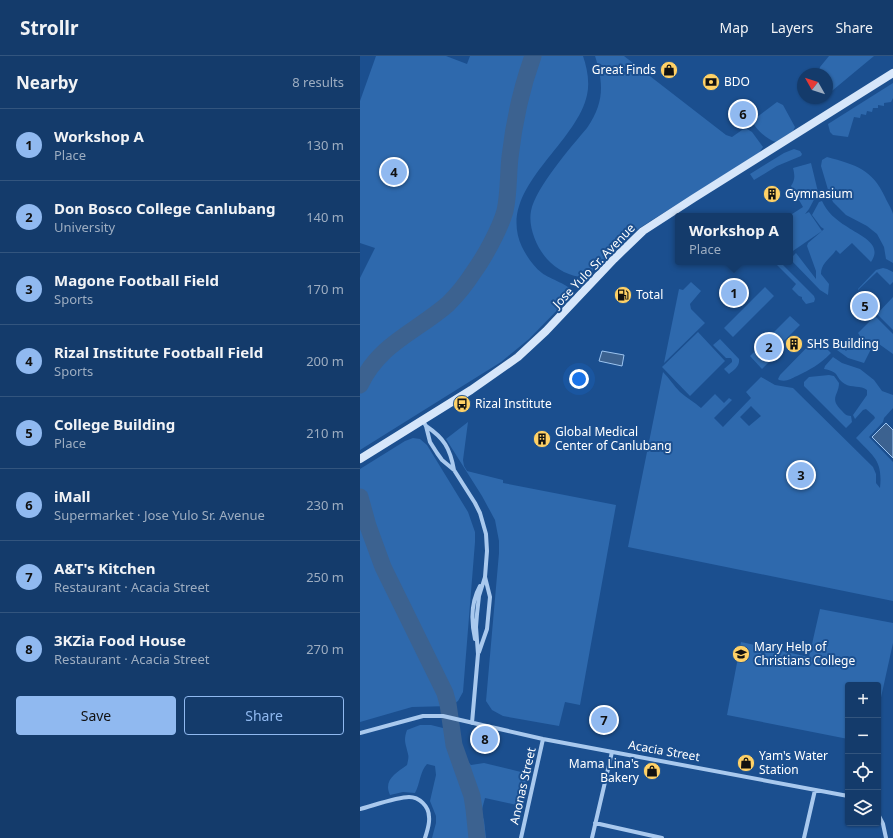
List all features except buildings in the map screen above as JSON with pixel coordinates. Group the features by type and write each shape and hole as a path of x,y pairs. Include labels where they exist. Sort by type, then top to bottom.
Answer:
{"street":[{"name":"Jose Yulo Sr. Avenue","path":"360,460 425,424 493,375 536,341 643,231 893,73"},
{"path":"425,424 445,443 451,454 454,470"},
{"path":"425,424 430,442 442,460 454,470 475,503 483,524 487,542 485,576 479,596 476,628 478,654 472,723"},
{"path":"478,654 487,629 490,597 485,576"},
{"name":"Acacia Street","path":"360,733 423,716 443,716 543,739 845,795"},
{"name":"Anonas Street","path":"521,838 543,739"},
{"path":"592,838 612,752"},
{"path":"804,838 815,790"},
{"path":"360,809 404,797 415,798 426,807 429,816 425,838"},
{"path":"881,820 886,838"},
{"path":"595,823 662,838"}],"shaded area":[{"path":"376,56 446,56 467,64 470,56 583,56 587,70 588,85 587,95 580,114 540,168 528,187 519,206 517,226 522,247 531,262 542,273 571,289 573,292 571,296 529,339 501,362 360,450 360,278 375,248 360,243 360,101"},
{"path":"595,56 624,56 726,135 732,137 742,130 747,129 752,132 763,147 759,153 641,227 626,238 587,277 581,277 570,275 555,267 547,259 539,249 536,242 530,217 534,201 547,179 587,128 597,110 601,93 601,84"},
{"path":"829,56 874,56 833,90 833,68 820,67"},
{"path":"893,83 893,98 891,102 884,103 884,106 878,105 878,108 873,108 872,112 867,111 866,115 861,114 860,118 854,117 848,137 833,135 830,132 828,124"},
{"path":"777,102 783,105 795,127 793,131 776,142 769,139 759,131 754,125 753,120"},
{"path":"794,149 800,151 802,154 801,156 777,166 754,180 750,174 784,153"},
{"path":"827,157 855,166 869,174 880,188 893,214 893,263 886,259 884,247 877,234 867,226 846,215 833,202 821,166 822,160"},
{"path":"811,163 818,192 805,214 809,212 822,231 793,251 793,213 803,207 791,186 794,178 793,168"},
{"path":"822,201 826,209 842,224 868,240 874,250 874,255 871,262 852,243 840,254 836,250 821,270 821,274 829,284 828,295 820,290 793,262 793,256 796,253 816,279 816,271 807,246 808,243 824,229 812,215 819,202"},
{"path":"777,265 783,265 814,296 814,302 806,304 802,297 792,289 796,284"},
{"path":"883,268 893,272 893,282 890,285 877,272 858,290 876,270"},
{"path":"691,282 701,291 690,304 691,309 705,323 664,363 679,289 683,290"},
{"path":"765,287 774,296 733,337 724,328"},
{"path":"893,297 893,330 877,314"},
{"path":"790,316 800,325 767,358 770,361 762,369 750,356"},
{"path":"875,316 893,334 893,354 879,344 874,343 864,363 848,358 837,350 841,346 846,351 860,336 858,333"},
{"path":"698,332 725,361 690,396 662,367"},
{"path":"816,338 831,353 819,364 807,371 788,380 779,380 780,375"},
{"path":"720,339 739,359 738,366 729,374 724,369 732,362 731,358 726,358 713,345"},
{"path":"602,351 624,355 622,366 599,361"},
{"path":"833,357 842,363 860,369 874,380 882,391 893,395 893,408 884,418 883,422 869,437 893,462 893,601 628,547 663,372 680,392 701,408 715,394 724,403 729,398 732,400 714,418 723,427 751,398 746,392 761,377 775,385 793,388 873,467 876,474 876,483 880,488 880,471 876,459 856,438 875,418 866,409 863,410 855,419 853,415 867,395 867,390 865,388 845,384 835,373 824,369","holes":["751,406 761,416 749,426 740,417"]},
{"path":"834,376 839,383 835,399 837,406 845,414 851,416 852,422 846,428 804,386 804,382 809,377"},
{"path":"468,422 463,460 467,471 503,480 503,483 616,505 580,705 565,702 559,726 503,716 492,710 486,701 499,541 495,520 482,496 446,439"},
{"path":"886,423 893,430 893,458 872,437"},
{"path":"413,438 420,439 427,445 468,512 475,532 463,692 458,701 451,706 412,707 360,722 360,469 405,441"},
{"path":"820,609 893,623 893,643 881,697 881,682 845,682 845,738 727,715 741,642 809,657"},
{"path":"420,725 431,725 455,731 460,749 471,765 484,763 529,774 521,806 485,798 481,813 484,820 486,838 432,838 436,823 436,816 430,801 436,775 435,766 427,764 421,774 415,793 403,792 390,795 388,790 389,781 395,774 407,765 408,756 405,740 407,730"}],"waterway":[{"path":"360,385 368,371 388,348 436,314 451,301 482,260 491,243 505,211 510,157 516,118 533,56"},
{"path":"360,497 368,526 383,567 445,693 454,745 472,796 477,838"}],"place":[{"name":"Great Finds","path":"669,70"},
{"name":"BDO","path":"711,82"},
{"name":"iMall","path":"743,114"},
{"name":"Rizal Institute Football Field","path":"394,172"},
{"name":"Gymnasium","path":"772,194"},
{"name":"Workshop A","path":"734,293"},
{"name":"Total","path":"623,295"},
{"name":"College Building","path":"865,306"},
{"name":"SHS Building","path":"794,344"},
{"name":"Don Bosco College Canlubang","path":"769,347"},
{"name":"Rizal Institute","path":"462,404"},
{"name":"Global Medical Center of Canlubang","path":"542,439"},
{"name":"Magone Football Field","path":"801,475"},
{"name":"Mary Help of Christians College","path":"741,654"},
{"name":"A&T's Kitchen","path":"604,720"},
{"name":"3KZia Food House","path":"485,739"},
{"name":"Yam's Water Station","path":"746,763"},
{"name":"Mama Lina's Bakery","path":"652,771"}]}
